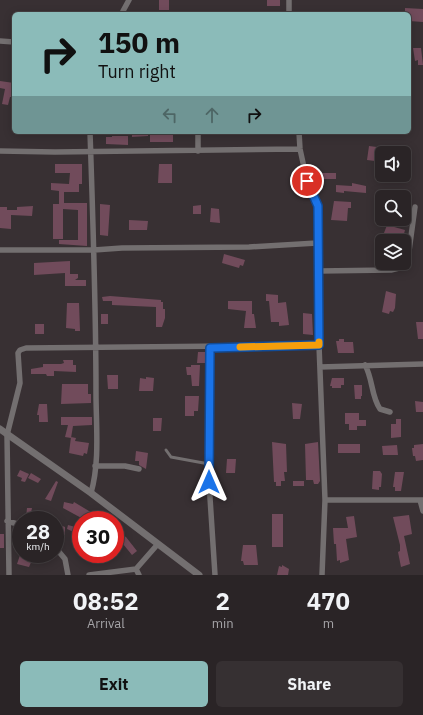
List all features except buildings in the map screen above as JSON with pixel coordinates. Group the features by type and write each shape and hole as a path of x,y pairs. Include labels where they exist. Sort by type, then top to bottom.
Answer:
{"street":[{"path":"124,11 129,0"},
{"path":"289,0 289,12"},
{"path":"0,41 12,42"},
{"path":"90,134 96,348 95,466 91,493"},
{"path":"198,134 198,151"},
{"path":"298,134 307,181 318,206 319,345 325,500 322,575"},
{"path":"0,151 198,151 300,149"},
{"path":"319,271 391,270 407,266 415,207"},
{"path":"0,250 94,250 318,243"},
{"path":"9,575 7,521 7,435 20,383 18,353 20,350 26,348 210,348 319,345"},
{"path":"210,348 209,464 215,575"},
{"path":"320,368 365,365 423,364"},
{"path":"365,365 372,379 376,404 380,409 390,412"},
{"path":"0,429 91,493 157,545 199,575"},
{"path":"95,466 125,466 139,469"},
{"path":"325,500 421,500 423,511"},
{"path":"7,521 12,522"},
{"path":"89,575 136,569 157,545"},
{"path":"64,558 68,575"},
{"path":"136,569 139,575"}],"lane":[{"path":"166,450 171,457 209,464"}],"slow traffic":[{"path":"240,347 319,345 319,342"}],"route":[{"path":"209,482 210,348 319,345 318,206 307,181"}]}
